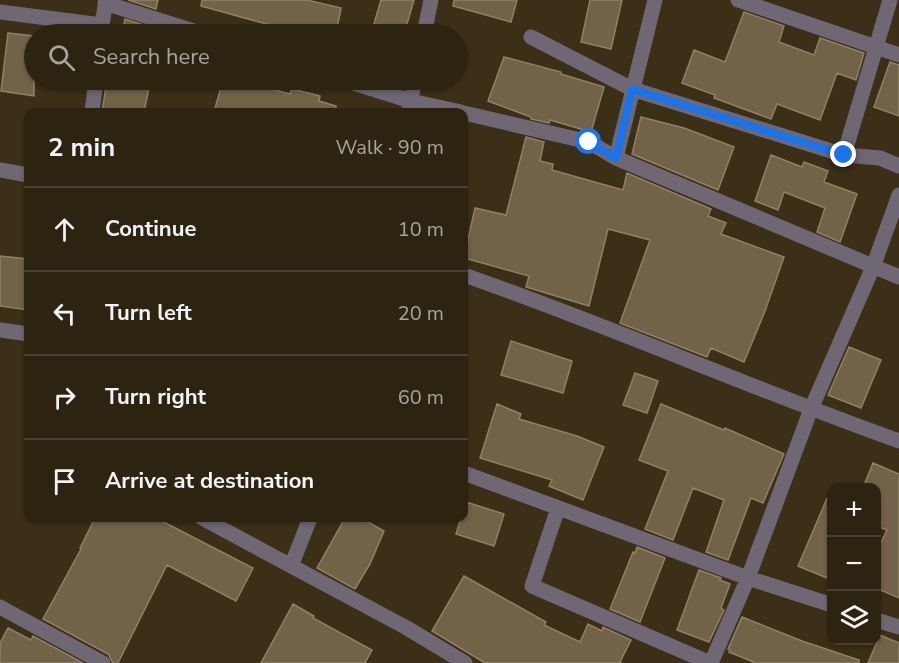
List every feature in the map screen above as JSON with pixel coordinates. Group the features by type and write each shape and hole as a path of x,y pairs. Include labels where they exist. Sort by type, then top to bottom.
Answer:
{"street":[{"path":"426,24 431,0"},
{"path":"616,158 655,0"},
{"path":"738,0 899,56"},
{"path":"844,155 890,0"},
{"path":"102,24 105,2 172,24"},
{"path":"0,12 67,24"},
{"path":"531,37 632,89 844,155 880,158 899,166"},
{"path":"92,108 95,90"},
{"path":"368,90 409,107 413,90"},
{"path":"468,114 589,142 616,158 899,277"},
{"path":"0,170 24,174"},
{"path":"558,508 532,586 711,663 748,578 811,410 873,267 899,195"},
{"path":"468,276 537,301 811,410 899,441"},
{"path":"0,330 24,333"},
{"path":"468,474 748,578 827,604"},
{"path":"210,522 292,564 465,663"},
{"path":"292,564 308,522"},
{"path":"0,607 103,663"},
{"path":"881,622 899,627"}],"building":[{"path":"128,0 158,0 156,9"},
{"path":"202,0 307,0 341,8 338,24 266,24 201,6"},
{"path":"381,0 414,0 407,24 374,24"},
{"path":"454,0 517,0 511,22 453,6"},
{"path":"590,0 622,0 611,49 581,42"},
{"path":"744,12 784,26 779,42 814,55 820,38 864,53 856,80 837,73 820,120 777,104 771,119 714,98 715,95 682,83 694,50 725,62"},
{"path":"125,19 141,24 124,24"},
{"path":"8,33 24,35 24,90 34,90 34,96 1,91"},
{"path":"504,57 561,72 561,74 604,87 591,132 550,120 549,123 531,119 531,117 488,101"},
{"path":"890,62 899,65 899,116 874,107"},
{"path":"105,90 149,90 145,108 103,108"},
{"path":"220,90 275,90 290,94 292,90 296,90 320,96 319,101 336,106 336,108 215,108"},
{"path":"641,117 684,128 734,147 718,190 632,154"},
{"path":"526,137 544,142 540,161 553,164 552,170 623,190 627,173 711,209 708,216 726,223 721,234 784,257 744,362 711,348 707,357 620,323 650,240 608,229 589,306 526,287 529,276 468,259 468,240 475,208 506,215"},
{"path":"771,155 802,167 804,162 828,171 824,182 857,194 840,242 817,232 825,208 784,192 778,210 755,201"},
{"path":"0,256 24,259 24,309 0,306"},
{"path":"511,341 572,361 563,393 501,375"},
{"path":"849,347 881,360 861,408 828,395"},
{"path":"635,373 658,381 647,413 623,405"},
{"path":"497,404 521,414 519,419 577,436 604,447 583,500 549,486 552,480 480,458"},
{"path":"661,404 724,430 725,428 784,454 763,503 751,498 728,560 706,552 724,500 693,488 673,540 645,529 668,471 639,460"},
{"path":"873,463 899,474 899,598 881,590 881,543 887,530 881,528 881,483 865,483"},
{"path":"827,498 827,578 798,566"},
{"path":"468,503 504,514 494,546 456,534 460,522 468,522"},
{"path":"93,522 164,522 253,568 236,601 167,565 118,663 113,663 108,654 43,619"},
{"path":"343,522 368,522 384,531 370,564 355,589 317,568"},
{"path":"637,547 665,558 640,622 610,609"},
{"path":"699,570 730,584 721,608 724,610 709,642 677,630"},
{"path":"464,576 546,622 544,625 580,642 588,624 602,631 603,627 631,640 620,662 622,663 485,663 432,631"},
{"path":"293,604 314,616 313,618 372,650 365,663 261,663"},
{"path":"742,617 802,641 859,660 859,663 756,663 729,652 728,649"},
{"path":"8,628 31,640 33,636 83,663 0,663 0,643"},
{"path":"881,635 899,643 899,663 868,663 876,645 881,645"}],"route":[{"path":"589,142 616,158 632,89 844,155"}]}
